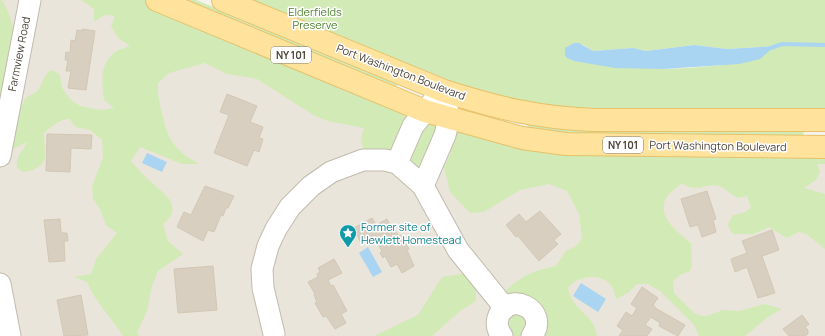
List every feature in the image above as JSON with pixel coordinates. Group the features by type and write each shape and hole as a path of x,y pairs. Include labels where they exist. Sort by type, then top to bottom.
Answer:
{"main road":[{"name":"Port Washington Boulevard","path":"156,0 425,111 522,138 566,144 825,147"},
{"name":"Port Washington Boulevard","path":"234,2 364,60 444,91 499,108 558,119 683,121 825,120"}],"street":[{"name":"Farmview Road","path":"0,156 30,0"},
{"path":"397,163 413,126 444,91"},
{"path":"423,186 445,135 448,118 444,91"},
{"path":"276,335 263,288 262,269 268,246 290,207 316,183 331,172 354,162 374,159 397,163 423,186 458,250 504,308"},
{"path":"0,284 10,336"},
{"path":"502,336 497,323 501,312 504,308 519,304 524,305 532,311 536,320 532,336"}],"shaded area":[{"path":"0,0 157,0 487,129 825,150 825,336 0,336"}],"green space":[{"path":"0,0 3,1 9,14 14,31 0,104"},
{"path":"81,0 157,0 487,129 825,148 825,164 817,164 820,171 816,180 804,188 825,194 825,249 806,234 799,232 787,238 769,227 753,234 734,234 729,229 728,224 733,215 743,213 751,208 747,196 738,198 724,188 715,185 692,188 682,183 667,196 664,205 664,212 670,224 691,243 692,265 690,271 680,275 673,281 674,293 694,313 702,316 707,316 723,310 739,311 765,304 782,309 768,317 745,336 699,336 694,325 660,291 648,284 637,284 628,293 616,299 613,288 608,282 596,277 590,277 577,280 568,288 570,296 574,302 592,322 597,336 545,336 514,298 504,293 522,278 541,270 556,266 566,251 576,246 582,239 579,214 567,191 549,184 520,190 484,212 470,213 450,192 444,167 451,152 440,148 423,186 399,151 365,151 362,145 362,134 364,128 328,121 315,116 257,79 227,74 205,63 169,73 158,83 158,92 165,126 171,139 179,150 199,164 182,164 140,147 131,161 170,201 172,212 163,224 168,241 183,254 158,271 152,286 147,311 137,333 139,336 123,336 99,303 87,282 74,277 91,274 96,259 117,233 106,225 100,209 93,199 92,186 103,158 102,140 90,130 75,127 70,119 66,119 44,133 45,158 41,165 33,170 24,172 18,169 17,165 18,158 27,142 11,150 15,124 21,106 27,97 39,89 47,73 50,71 53,70 60,75 62,88 72,101 80,106 101,110 114,108 104,100 102,81 104,68 106,62 115,52 130,46 118,38 111,26 115,17 107,15 94,22 94,9"},
{"path":"170,0 196,0 398,82 396,89"},
{"name":"Elderfields Preserve","path":"223,0 825,0 825,120 523,114","holes":["582,44 593,51 633,48 646,51 694,45 727,49 775,46 724,65 689,68 663,69 570,60"]},
{"path":"528,122 804,128 803,137 584,134 527,128"},
{"path":"468,273 476,289 476,301 460,311 432,336 374,336 418,315 442,277"},
{"path":"519,303 532,336 502,336 498,318"}],"water":[{"path":"574,43 579,43 593,51 633,48 646,51 694,45 727,49 775,46 760,59 739,64 663,69 615,68 574,61 567,58 565,55 565,48"},
{"path":"147,153 167,162 162,172 142,163"},
{"path":"368,247 382,272 373,277 359,253"},
{"path":"581,283 606,299 598,312 573,296"}],"building":[{"path":"82,29 95,31 86,90 68,88 71,71 66,71 68,60 65,60 66,52 70,53 71,40 75,41 77,30 82,31"},
{"path":"227,94 257,106 250,122 263,127 259,138 263,139 259,152 254,150 247,166 214,153 229,115 220,112"},
{"path":"47,134 92,135 91,149 71,148 70,172 46,171"},
{"path":"205,186 234,196 228,208 226,208 223,216 221,215 214,232 208,230 203,241 177,227 184,212 191,215"},
{"path":"707,191 716,219 713,220 716,232 702,237 698,225 690,227 681,199"},
{"path":"540,211 561,234 554,240 558,244 539,261 518,236 516,237 506,225 519,214 526,222"},
{"path":"372,218 376,225 387,219 394,232 395,231 399,236 401,235 409,249 407,250 414,266 402,273 397,264 391,267 385,256 383,258 380,253 382,252 375,235 361,243 354,228"},
{"path":"60,219 61,233 67,233 68,241 64,241 65,261 49,262 44,220"},
{"path":"772,230 779,250 762,256 775,293 758,298 747,267 735,272 731,259 747,253 742,241"},
{"path":"334,259 342,273 328,280 331,286 333,285 347,311 341,314 346,323 335,329 326,316 323,317 315,303 317,302 314,295 315,294 308,282 318,277 317,274 320,272 318,268"},
{"path":"213,266 217,310 178,313 174,269"},
{"path":"642,287 658,298 653,305 657,309 685,325 678,336 659,326 660,323 651,317 645,325 652,329 647,336 619,336 623,330 617,326 626,312 632,316 637,308 631,304"},
{"path":"81,295 88,335 64,336 57,300"},
{"path":"802,315 809,324 805,327 808,330 808,334 805,336 789,336 783,329"}],"waterway":[{"path":"771,48 782,44 825,45"}],"place":[{"name":"Former site of Hewlett Homestead","path":"348,248"}]}
